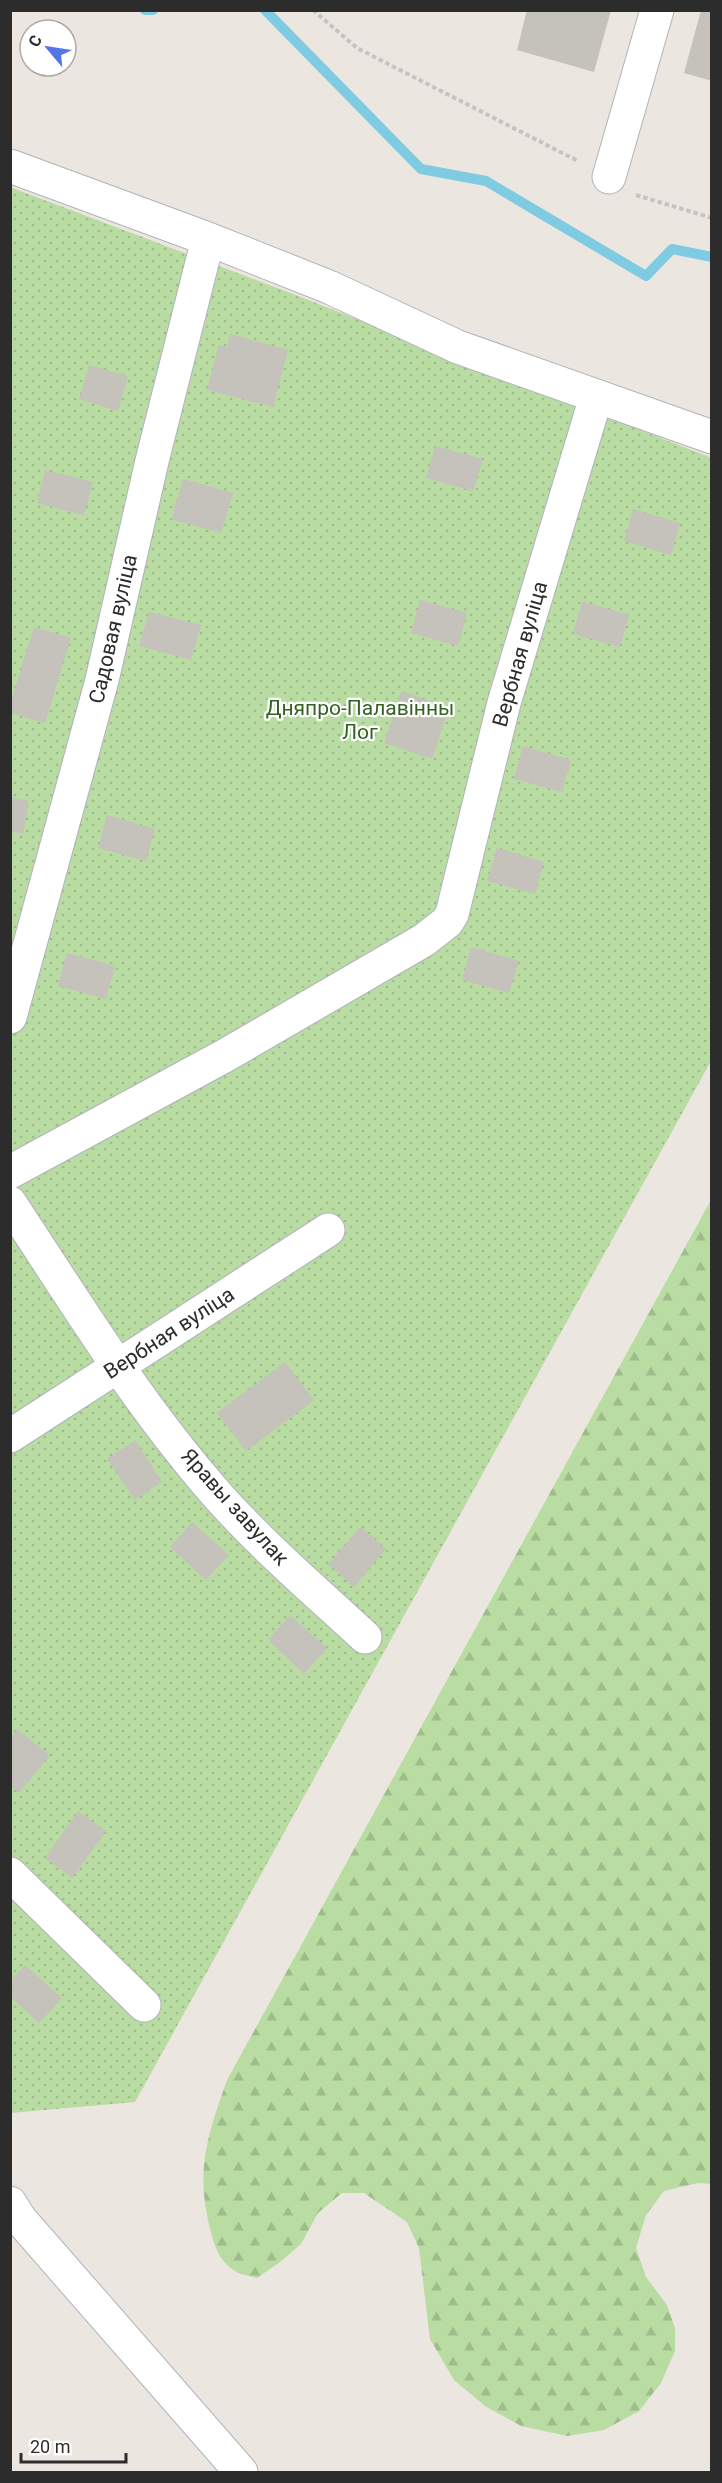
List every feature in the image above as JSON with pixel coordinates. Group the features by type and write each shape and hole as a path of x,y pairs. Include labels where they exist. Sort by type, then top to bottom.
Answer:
{"street":[{"path":"609,177 657,10"},
{"path":"10,166 208,239 329,287 458,347 711,437"},
{"name":"Садовая вуліца","path":"10,1017 102,680 154,450 208,239"},
{"name":"Вербная вуліца","path":"10,1172 226,1055 394,958 438,930 452,914 504,703 596,397"},
{"name":"Яравы завулак","path":"10,1203 117,1366 212,1489 280,1559 365,1637"},
{"name":"Вербная вуліца","path":"10,1436 328,1230"},
{"path":"10,1874 144,2005"},
{"path":"10,2203 20,2219 241,2472"}],"path":[{"path":"313,10 357,48 609,177 638,197 711,218"}],"green space":[{"name":"Дняпро-Палавінны Лог","path":"10,187 293,294 712,458 711,1061 135,2102 11,2113"},
{"path":"711,1200 711,2184 698,2183 664,2191 646,2215 636,2248 646,2277 667,2305 675,2328 675,2351 661,2383 639,2411 604,2430 567,2436 521,2426 485,2406 454,2380 430,2339 419,2248 407,2222 364,2193 342,2193 318,2213 301,2244 257,2278 240,2274 229,2267 215,2246 206,2207 204,2170 206,2152 209,2135 227,2080"}],"building":[{"path":"527,10 611,10 594,72 517,50"},
{"path":"701,10 712,10 712,81 684,73"},
{"path":"230,334 288,350 273,407 207,390 219,345 227,347"},
{"path":"89,365 128,376 118,411 79,399"},
{"path":"435,446 483,459 473,491 426,478"},
{"path":"45,470 93,482 84,515 37,503"},
{"path":"183,479 233,493 221,533 171,519"},
{"path":"633,509 680,523 671,555 624,541"},
{"path":"420,600 467,613 458,646 411,633"},
{"path":"582,601 629,615 620,647 573,634"},
{"path":"149,612 201,625 191,660 139,646"},
{"path":"34,627 71,638 45,723 10,713 10,704"},
{"path":"401,691 449,708 432,759 384,743"},
{"path":"523,746 571,760 562,792 514,779"},
{"path":"10,797 29,801 23,834 10,831"},
{"path":"107,815 155,829 146,861 98,848"},
{"path":"497,848 544,862 535,894 487,881"},
{"path":"471,947 519,961 509,993 462,980"},
{"path":"67,953 115,966 106,999 58,986"},
{"path":"285,1362 314,1400 246,1451 217,1413"},
{"path":"135,1440 162,1482 135,1500 107,1459"},
{"path":"192,1522 229,1555 206,1580 170,1547"},
{"path":"361,1527 386,1549 354,1587 328,1564"},
{"path":"290,1615 327,1648 304,1674 268,1640"},
{"path":"17,1729 50,1755 19,1793 10,1786 10,1738"},
{"path":"78,1811 106,1831 72,1878 45,1858"},
{"path":"25,1965 62,1998 39,2023 10,1997 10,1981"}],"waterway":[{"path":"145,10 153,10"},
{"path":"265,10 421,169 486,181 646,276 672,249 712,257"}]}
